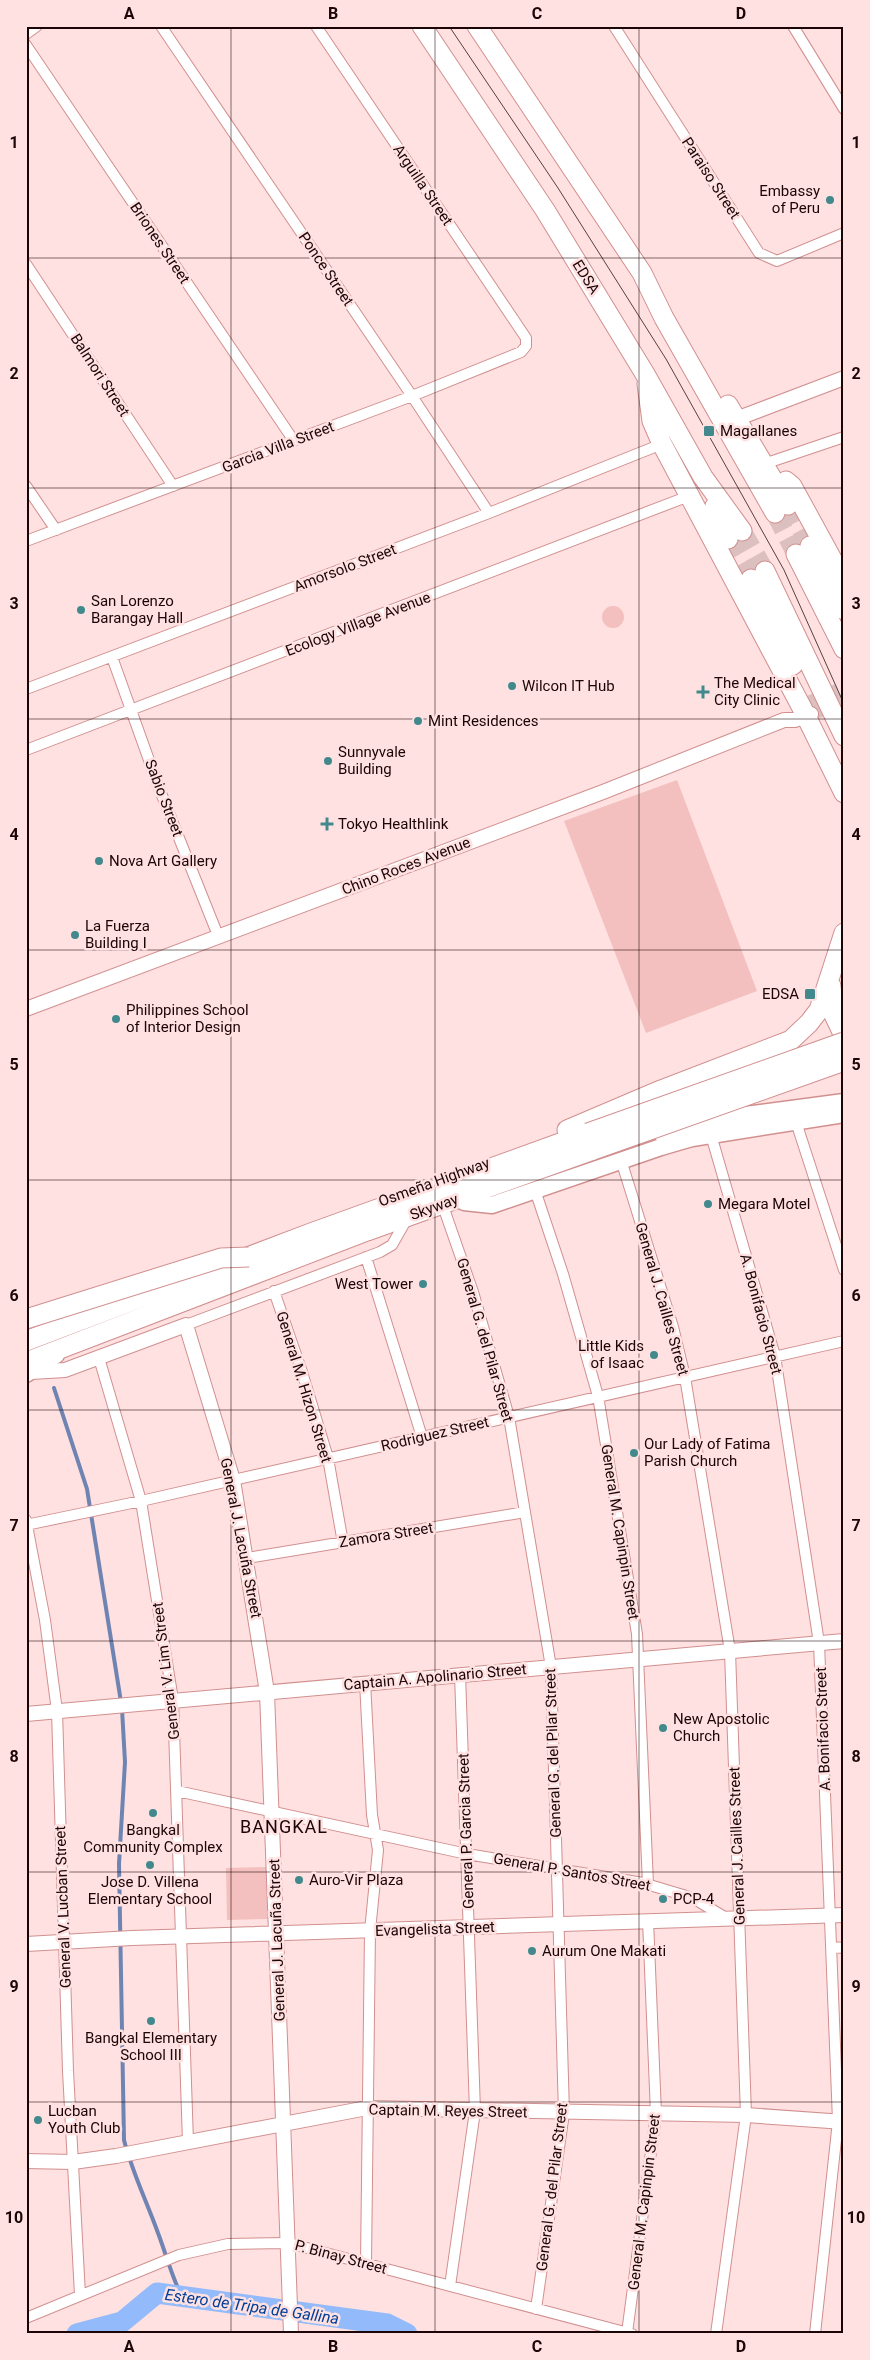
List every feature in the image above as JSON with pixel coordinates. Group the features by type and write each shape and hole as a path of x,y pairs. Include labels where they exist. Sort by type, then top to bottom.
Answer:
{"highway":[{"name":"EDSA","path":"422,26 545,210 645,374 735,535"},
{"path":"477,26 642,273 675,312 764,464 781,509 664,318 642,273"},
{"path":"645,374 652,421 662,444 806,710 844,794"},
{"path":"764,464 792,486 844,582"},
{"path":"844,610 803,550 844,649"},
{"path":"844,736 758,575 844,774"},
{"path":"523,1150 660,1090 791,1040 810,1023 819,1010 844,933"},
{"path":"831,975 831,1002 834,1015 844,1036"},
{"name":"Skyway","path":"26,1341 249,1257 844,1042"},
{"name":"Skyway","path":"28,1369 367,1231 844,1060"},
{"path":"26,1319 220,1258 249,1257"}],"main road":[{"name":"Osmeña Highway","path":"26,1334 523,1150 712,1085 844,1036"},
{"path":"712,1085 775,1081 844,1071"},
{"name":"Osmeña Highway","path":"28,1369 57,1355 404,1224 613,1149 707,1122 844,1102"},
{"name":"Osmeña Highway","path":"464,1202 492,1205 661,1147 711,1135 844,1114"}],"street":[{"path":"26,34 37,26"},
{"name":"Ponce Street","path":"162,26 489,513"},
{"name":"Arguilla Street","path":"316,26 526,338 526,346"},
{"name":"Paraiso Street","path":"614,26 759,253 776,261 844,233"},
{"path":"793,26 844,109"},
{"name":"Briones Street","path":"26,45 294,441"},
{"name":"Balmori Street","path":"26,264 173,486"},
{"name":"Garcia Villa Street","path":"26,541 412,396 521,352 526,346"},
{"path":"736,418 844,378"},
{"path":"764,464 844,437"},
{"name":"Amorsolo Street","path":"26,690 489,513 662,444"},
{"path":"26,486 56,530"},
{"name":"Ecology Village Avenue","path":"26,750 415,603 689,496"},
{"name":"Sabio Street","path":"112,658 159,788 219,938"},
{"name":"Chino Roces Avenue","path":"26,1009 603,792 784,720 796,720 806,710"},
{"path":"796,1122 839,1238 844,1270"},
{"name":"A. Bonifacio Street","path":"711,1135 775,1356 819,1643 837,1915 832,1947 841,2121 815,2334"},
{"name":"General J. Cailles Street","path":"621,1160 673,1327 686,1377 730,1651 733,1917 746,2115 716,2334"},
{"name":"General M. Capinpin Street","path":"535,1190 563,1274 598,1396 637,1634 648,1884"},
{"name":"General G. del Pilar Street","path":"444,1209 473,1292 509,1417 551,1666 564,2113 536,2309"},
{"name":"Osmeña Highway","path":"28,1369 57,1372 99,1358 366,1257 392,1245 404,1224"},
{"path":"366,1257 422,1437"},
{"name":"General M. Hizon Street","path":"274,1291 328,1458 343,1543"},
{"name":"General J. Lacuña Street","path":"186,1325 233,1480 267,1692 278,1934 291,2329"},
{"name":"Rodriguez Street","path":"27,1524 141,1501 844,1341"},
{"name":"General V. Lim Street","path":"99,1358 141,1501 173,1700 188,2142"},
{"name":"Zamora Street","path":"247,1558 525,1512"},
{"name":"General V. Lucban Street","path":"27,1524 45,1620 57,1711 64,1942 80,2295"},
{"name":"Captain A. Apolinario Street","path":"26,1714 365,1682 844,1641"},
{"name":"General P. Garcia Street","path":"450,2286 475,2111 460,1674"},
{"path":"365,1682 375,1835 378,1850 370,1931 366,2263"},
{"name":"General P. Santos Street","path":"177,1791 272,1814 467,1854 648,1884 693,1898 733,1917"},
{"name":"Evangelista Street","path":"26,1944 131,1938 837,1915"},
{"name":"General M. Capinpin Street","path":"630,2333 656,2114 648,1920"},
{"path":"832,1947 844,1948"},
{"name":"Captain M. Reyes Street","path":"26,2161 73,2162 116,2156 367,2108 746,2115 841,2121"},
{"name":"P. Binay Street","path":"26,2318 179,2255 228,2244 288,2243 630,2333"}],"shaded area":[{"path":"613,606 621,609 624,617 621,625 613,628 605,625 602,617 605,609"},
{"path":"677,780 757,991 646,1033 564,821"},
{"path":"267,1867 268,1919 227,1920 226,1868"}],"waterway":[{"path":"54,1388 87,1489 121,1702"},
{"path":"122,1709 125,1762 119,1864 124,2140 135,2175 181,2295"},
{"name":"Estero de Tripa de Gallina","path":"77,2334 122,2322 157,2293 387,2324 407,2334"}],"tunnel":[{"path":"788,505 810,546"},
{"path":"775,513 796,554"},
{"path":"742,531 765,571"},
{"path":"728,539 751,579"},
{"path":"806,704 844,688"},
{"path":"811,714 844,700"}],"tram line":[{"path":"449,26 558,188 666,359 784,570 844,704"}],"place":[{"name":"Embassy of Peru","path":"830,200"},
{"name":"Magallanes","path":"709,431"},
{"name":"San Lorenzo Barangay Hall","path":"81,610"},
{"name":"Wilcon IT Hub","path":"512,686"},
{"name":"The Medical City Clinic","path":"703,692"},
{"name":"Mint Residences","path":"418,721"},
{"name":"Sunnyvale Building","path":"328,761"},
{"name":"Tokyo Healthlink","path":"327,824"},
{"name":"Nova Art Gallery","path":"99,861"},
{"name":"La Fuerza Building Ⅰ","path":"75,935"},
{"name":"EDSA","path":"810,994"},
{"name":"Philippines School of Interior Design","path":"116,1019"},
{"name":"Megara Motel","path":"708,1204"},
{"name":"West Tower","path":"423,1284"},
{"name":"Little Kids of Isaac","path":"654,1355"},
{"name":"Our Lady of Fatima Parish Church","path":"634,1453"},
{"name":"New Apostolic Church","path":"663,1728"},
{"name":"Bangkal Community Complex","path":"153,1813"},
{"name":"Jose D. Villena Elementary School","path":"150,1865"},
{"name":"Auro-Vir Plaza","path":"299,1880"},
{"name":"PCP-4","path":"663,1899"},
{"name":"Aurum One Makati","path":"532,1951"},
{"name":"Bangkal Elementary School III","path":"151,2021"},
{"name":"Lucban Youth Club","path":"38,2120"}],"district":[{"name":"BANGKAL","path":"284,1827"}]}
